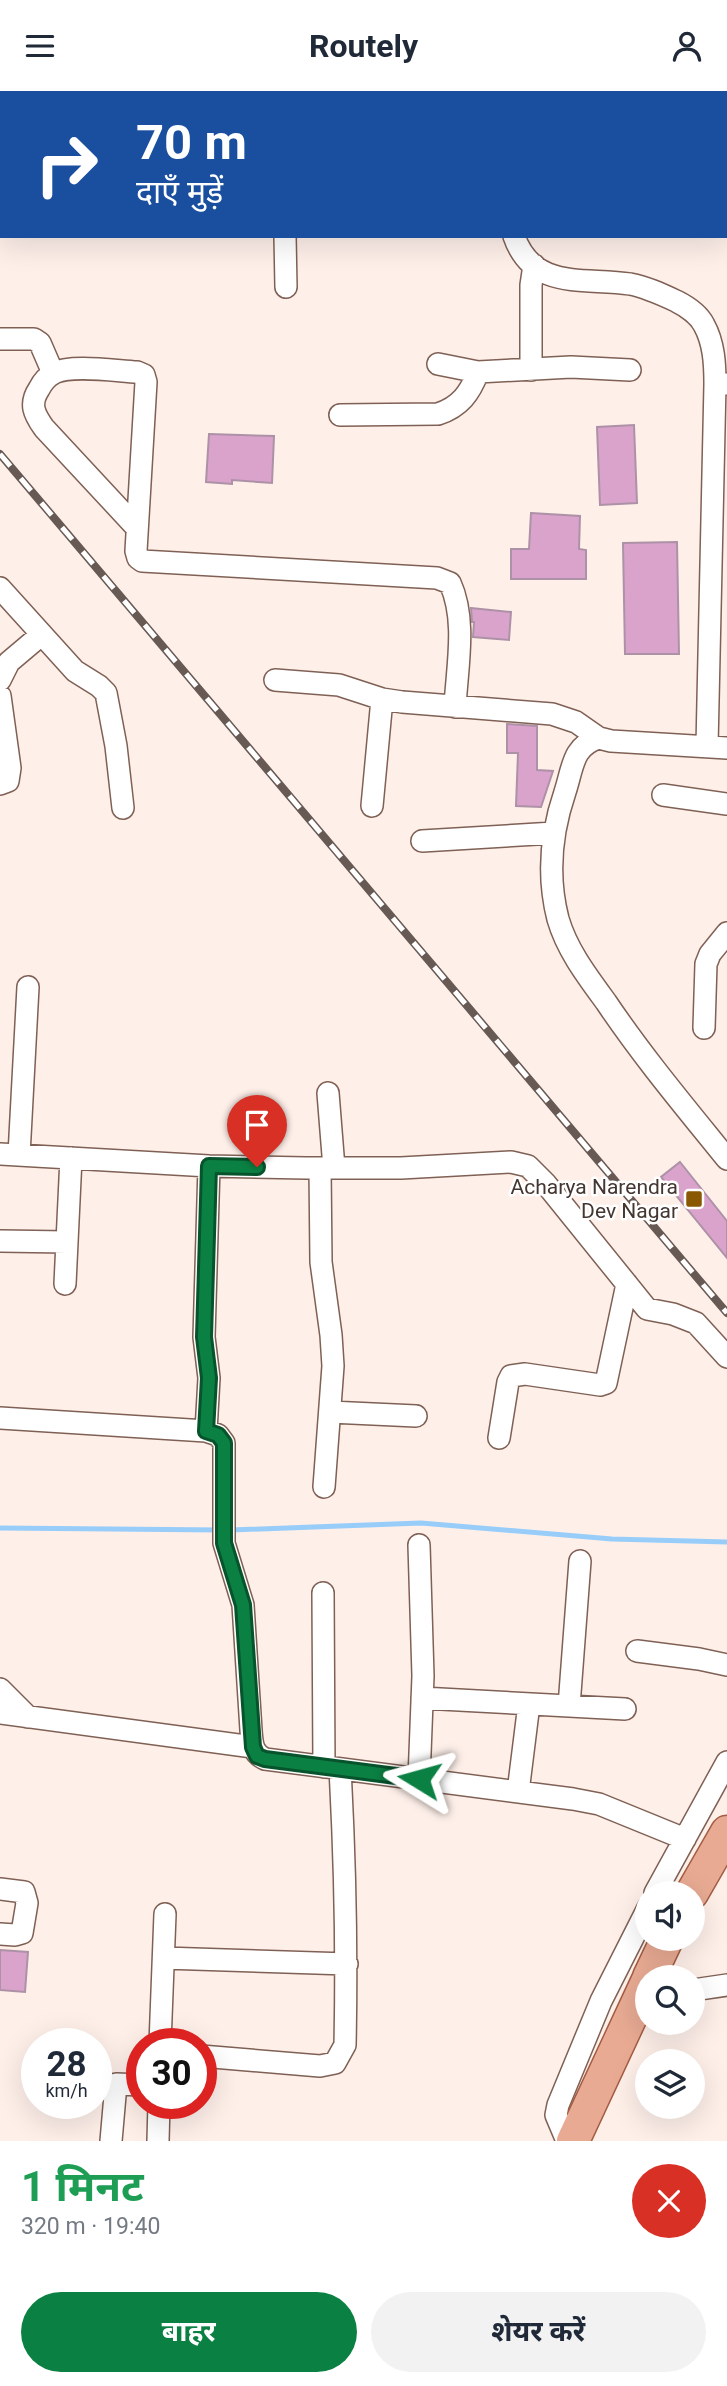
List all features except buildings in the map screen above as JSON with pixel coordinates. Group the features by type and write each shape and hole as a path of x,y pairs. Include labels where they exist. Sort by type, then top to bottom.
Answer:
{"main road":[{"path":"699,1881 727,1832"},
{"path":"573,2141 635,2013"}],"street":[{"path":"285,238 286,287"},
{"path":"275,680 339,685 382,699 563,716 599,738 611,741 717,747 721,384 710,339 703,322 685,305 660,293 632,285 559,279 543,273 526,258 515,238"},
{"path":"531,370 531,285 534,265"},
{"path":"0,339 34,339 40,343 53,373"},
{"path":"439,364 478,372 571,367 630,370"},
{"path":"138,528 44,428 36,416 32,406 33,397 53,373 73,369 137,372 144,375 146,382 138,528 136,551 142,561 437,577 450,583 457,597 460,614 456,707"},
{"path":"340,415 438,414 450,410 467,396 478,372"},
{"path":"0,588 75,671 106,693 116,746 123,808"},
{"path":"0,680 9,662 41,635"},
{"path":"0,696 10,768 8,781 0,784"},
{"path":"372,806 382,699"},
{"path":"599,738 582,745 577,753 554,833 551,872 562,928 574,956 642,1053 727,1159"},
{"path":"663,795 727,804"},
{"path":"422,841 554,833"},
{"path":"704,1028 706,964 710,954 727,933"},
{"path":"28,987 9,1154 209,1166 401,1168 510,1162 528,1167 546,1184 647,1309 673,1314 696,1323 727,1357"},
{"path":"324,1487 333,1366 321,1262 327,1168 328,1093"},
{"path":"65,1285 71,1157"},
{"path":"206,1431 209,1378 204,1337 209,1166"},
{"path":"0,1241 67,1242"},
{"path":"499,1438 511,1376 525,1374 600,1385 606,1383 627,1284"},
{"path":"330,1412 416,1416"},
{"path":"0,1419 206,1431 218,1435 224,1443 224,1543 243,1605 253,1747 257,1756 599,1804 685,1839"},
{"path":"419,1545 422,1698 419,1779"},
{"path":"569,1706 580,1561"},
{"path":"217,2057 320,2066 335,2063 345,2045 346,1900 332,1768 323,1593"},
{"path":"637,1651 727,1665"},
{"path":"0,1689 28,1717"},
{"path":"422,1698 625,1709"},
{"path":"518,1792 529,1704"},
{"path":"0,1713 253,1747"},
{"path":"662,1881 727,1762"},
{"path":"0,1889 24,1892 27,1903 22,1933 0,1934"},
{"path":"161,2028 165,1914"},
{"path":"567,2141 556,2115 558,2105 601,2001 635,1934"},
{"path":"164,1958 347,1964"},
{"path":"705,1988 727,1985"},
{"path":"111,2141 116,2084 126,2084"},
{"path":"158,2141 159,2119"}],"waterway":[{"path":"231,1530 421,1523 612,1539 727,1542"},
{"path":"0,1528 221,1530"}],"railway":[{"path":"0,454 727,1313"}],"place":[{"name":"Acharya Narendra Dev Nagar","path":"694,1199"}],"route":[{"path":"257,1167 209,1166 204,1337 209,1378 206,1431 218,1435 224,1443 224,1543 243,1605 246,1626 253,1747 257,1756 265,1759 419,1779"}]}
